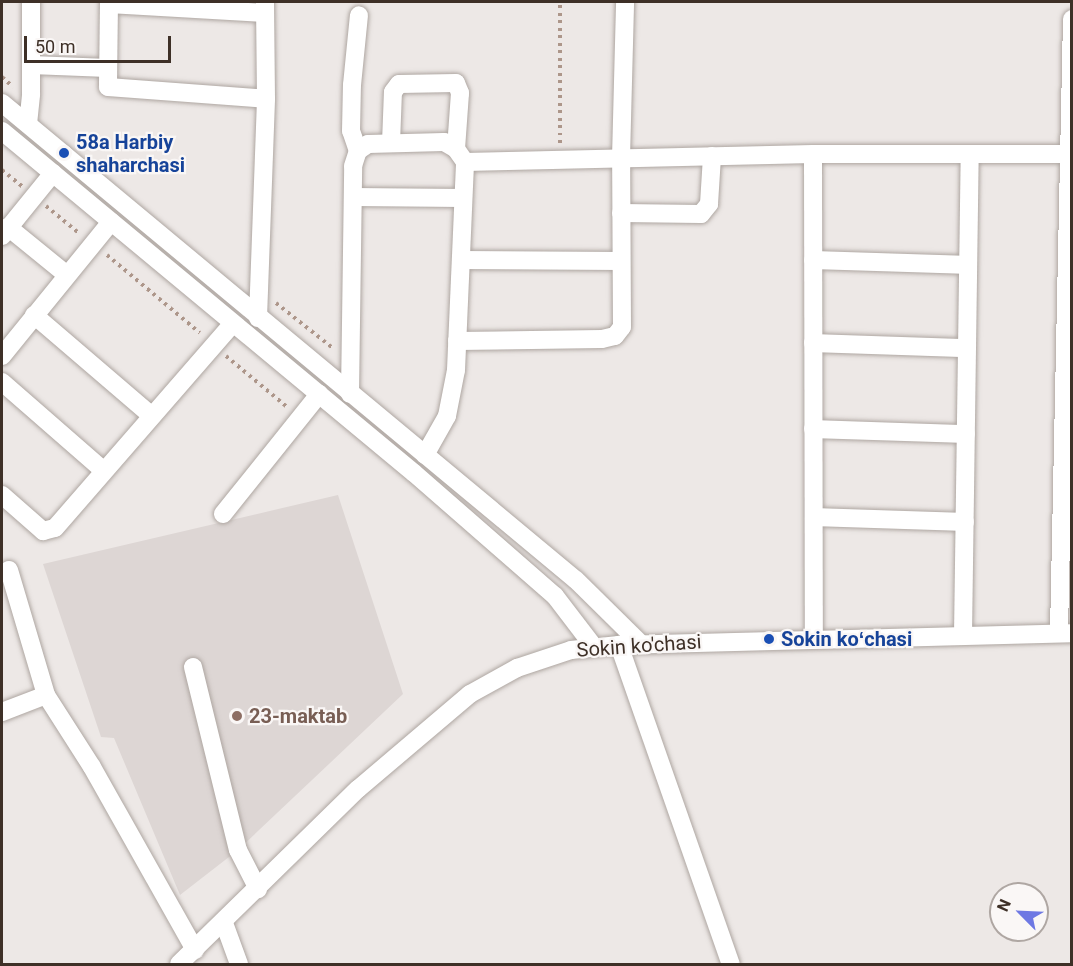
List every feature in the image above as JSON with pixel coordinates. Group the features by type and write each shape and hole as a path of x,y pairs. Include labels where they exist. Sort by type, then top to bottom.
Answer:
{"street":[{"path":"28,123 31,2"},
{"path":"457,341 602,339 615,336 622,327 621,158 625,2"},
{"path":"258,318 266,99 265,7 109,3 108,87 266,99"},
{"path":"358,151 351,131 351,120 359,15"},
{"path":"1065,633 1071,19"},
{"path":"31,65 108,68"},
{"path":"391,143 393,92 399,84 456,84 460,93 463,198 456,370 447,416 425,455"},
{"path":"2,103 576,580 641,644"},
{"path":"2,131 319,394 555,596 594,647"},
{"path":"350,394 353,166 358,151 368,144 444,142 460,155 560,159 813,154 1070,154"},
{"path":"813,154 814,638"},
{"path":"963,635 970,154"},
{"path":"621,213 701,214 709,204 712,156"},
{"path":"53,173 5,232 67,275"},
{"path":"353,197 463,198"},
{"path":"2,356 111,222"},
{"path":"813,260 968,265"},
{"path":"460,261 621,261"},
{"path":"34,315 152,416"},
{"path":"2,495 43,531 55,528 233,323"},
{"path":"813,343 968,348"},
{"path":"2,382 104,471"},
{"path":"224,514 319,394"},
{"path":"813,429 966,434"},
{"path":"814,517 965,522"},
{"path":"9,570 46,694 92,767 195,950"},
{"name":"Sokin ko'chasi","path":"179,964 224,923 358,789 470,694 517,668 571,650 619,645 1065,633"},
{"path":"619,645 732,964"},
{"path":"193,667 238,850 258,889"},
{"path":"2,712 46,694"},
{"path":"224,923 239,964"}],"path":[{"path":"560,2 560,159"},
{"path":"2,170 300,418"}],"shaded area":[{"name":"23-maktab","path":"338,495 403,694 238,850 180,895 114,738 101,737 43,564"}],"place":[{"name":"58a Harbiy shaharchasi","path":"64,153"},
{"name":"Sokin koʻchasi","path":"769,639"},
{"name":"23-maktab","path":"237,716"}]}
